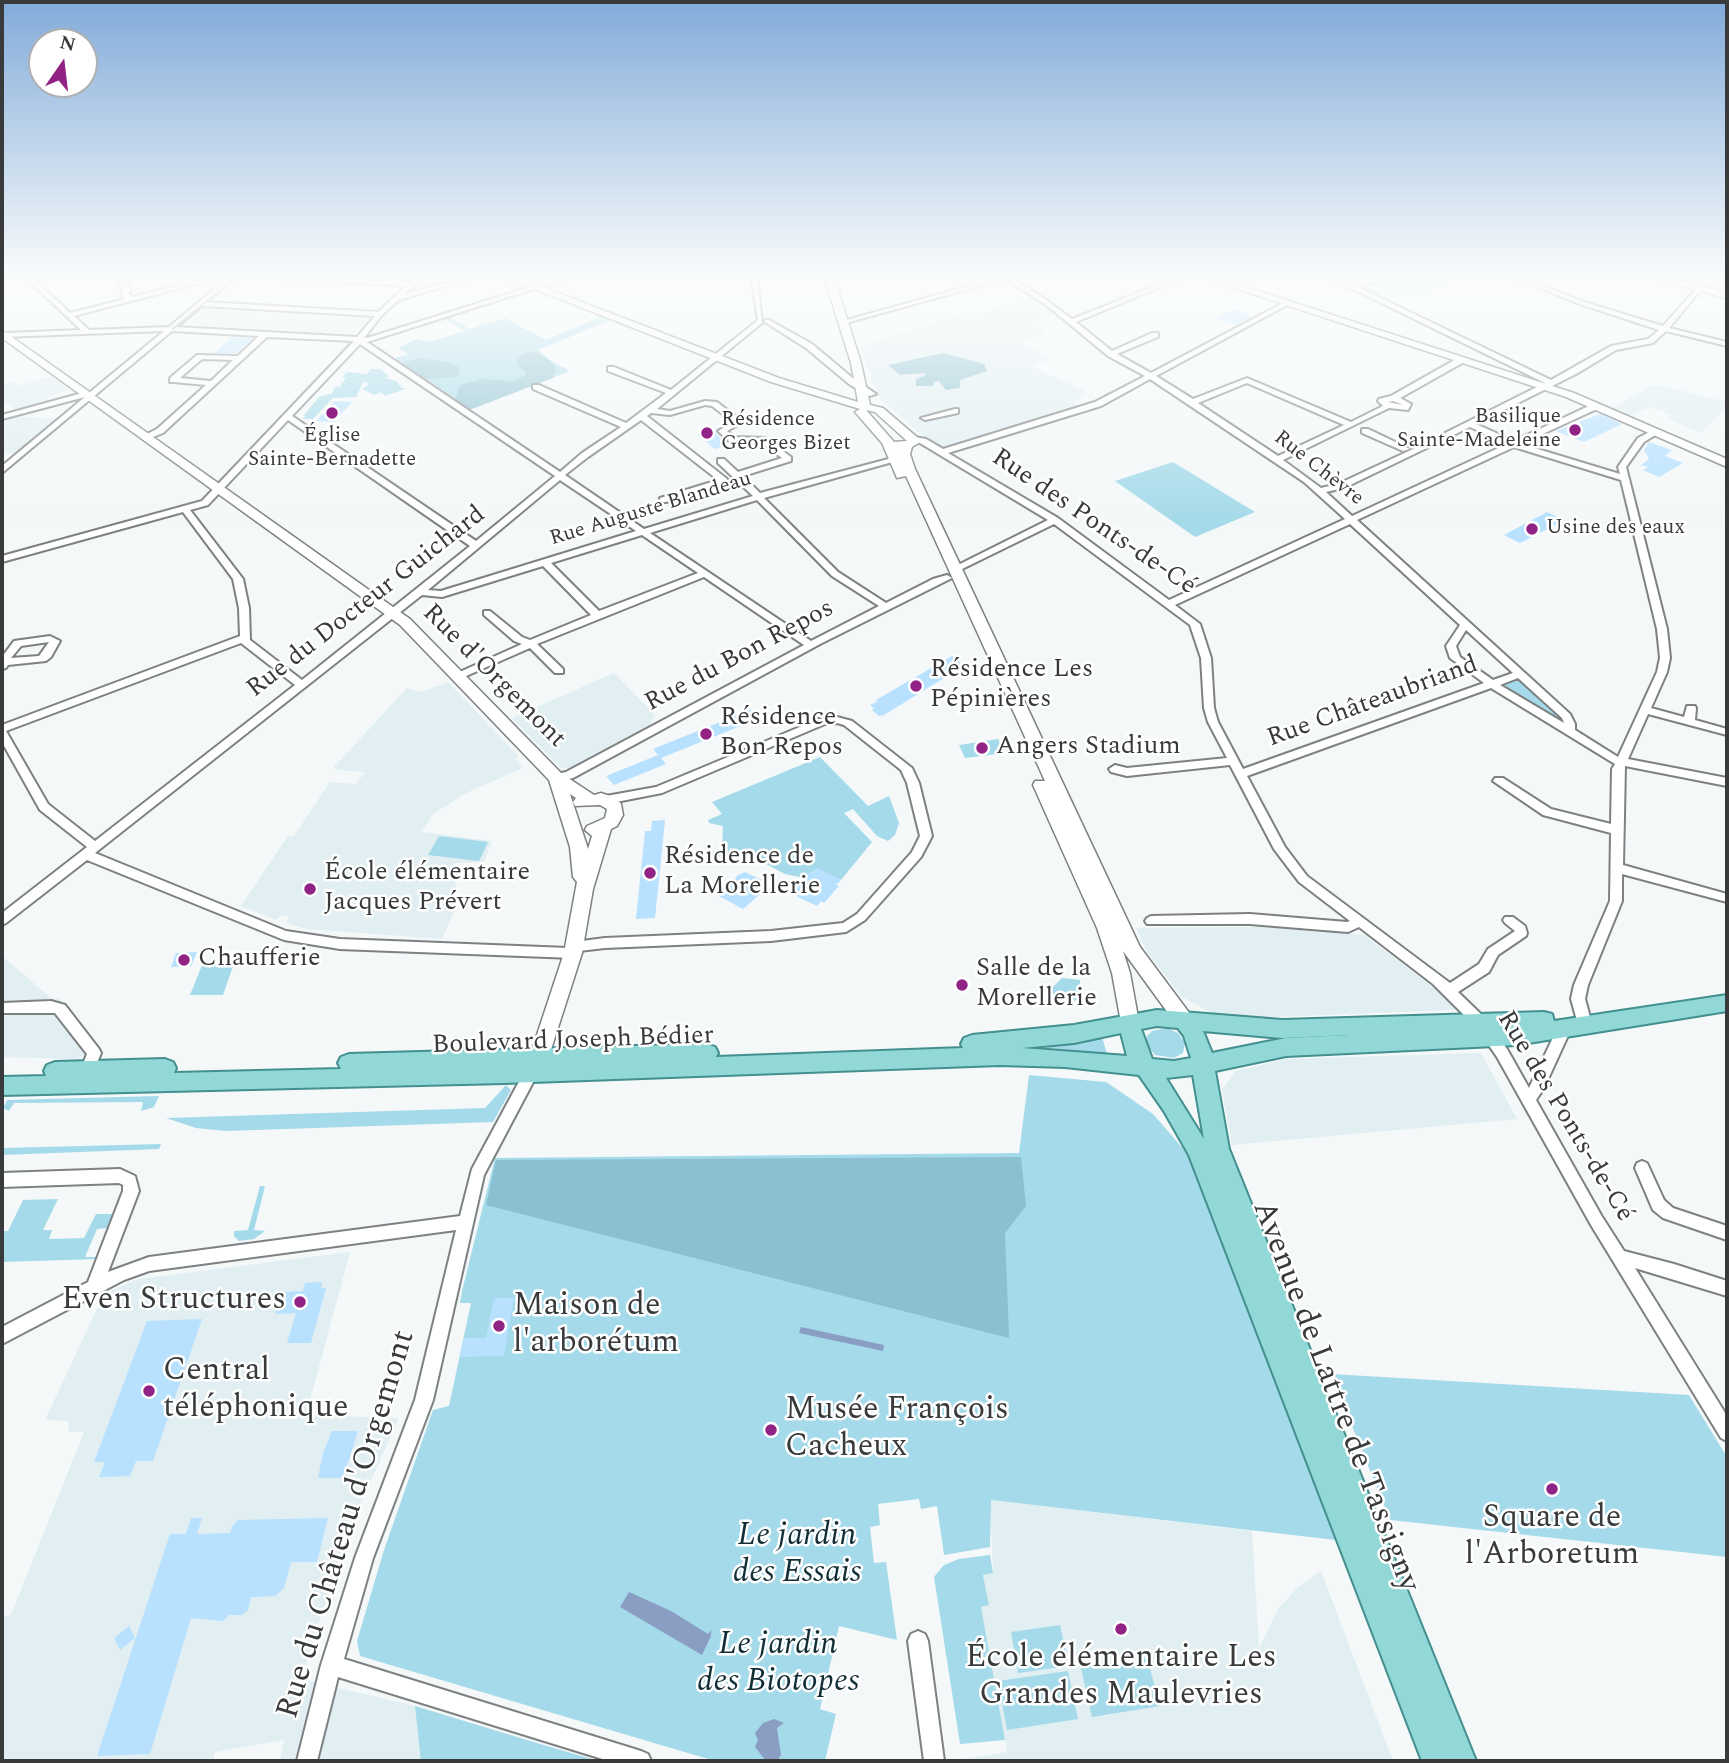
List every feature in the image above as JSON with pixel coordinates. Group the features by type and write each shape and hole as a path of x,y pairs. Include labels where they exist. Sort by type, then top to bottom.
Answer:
{"main road":[{"path":"1202,1065 1255,1052 1318,1044 1487,1031 1727,994"},
{"path":"1183,1019 1282,1029 1564,1029 1727,1003"},
{"name":"Boulevard Joseph Bédier","path":"2,1086 994,1043 1074,1034 1157,1018 1183,1019"},
{"name":"Avenue de Lattre de Tassigny","path":"1183,1019 1198,1044 1217,1149 1460,1761"},
{"name":"Avenue de Lattre de Tassigny","path":"1129,1023 1133,1043 1146,1069 1172,1104 1199,1152 1438,1761"},
{"name":"Boulevard Joseph Bédier","path":"2,1072 1000,1056 1088,1060 1146,1069 1174,1070 1202,1065"}],"street":[{"name":"Rue d'Orgemont","path":"38,359 414,631 556,778 604,804 611,822 603,828 584,889 573,950 536,1064"},
{"path":"2,470 134,359"},
{"path":"197,359 173,380 212,383"},
{"path":"148,438 160,431 238,359"},
{"path":"2,559 205,503 341,359"},
{"path":"387,359 811,645"},
{"name":"Rue du Docteur Guichard","path":"2,920 420,592 559,476 650,410 713,359"},
{"path":"722,359 810,395 863,410 880,410"},
{"path":"827,359 860,384 909,442"},
{"path":"855,359 863,410 888,443 893,459 1132,951 1183,1019"},
{"name":"Rue Chèvre","path":"1121,359 1193,402 1320,491 1566,716 1570,724 1569,731"},
{"path":"941,452 1098,404 1178,359"},
{"path":"1502,359 1547,385 1727,463"},
{"path":"1320,491 1341,486 1470,425 1594,359"},
{"path":"1277,459 1352,425 1461,360 1505,375 1547,385"},
{"path":"856,363 861,367 860,384"},
{"path":"1505,375 1520,368"},
{"path":"611,369 671,393"},
{"path":"1193,402 1247,380 1352,425"},
{"path":"536,387 626,426"},
{"path":"2,417 89,396"},
{"path":"650,410 670,413 705,403 714,404 739,422 722,431 732,439 761,440 788,459 737,475"},
{"path":"1169,604 1596,407"},
{"path":"925,418 955,411"},
{"path":"642,416 724,481 663,500"},
{"path":"287,417 477,546"},
{"path":"1470,425 1515,444 1624,478"},
{"path":"1365,431 1406,449"},
{"path":"1583,1017 1579,1008 1579,992 1616,901 1618,769 1661,672 1665,651 1662,629 1624,478 1623,463 1642,440 1656,432"},
{"path":"888,443 895,447 909,442"},
{"path":"909,442 904,454 951,574 1106,928 1121,974 1129,1023"},
{"name":"Rue des Ponts-de-Cé","path":"909,442 941,452 1055,520 1198,628 1206,658 1210,714 1280,849 1303,879 1450,990 1487,1031 1619,1257 1727,1432"},
{"name":"Rue Auguste Blandeau","path":"420,592 439,594 893,459"},
{"path":"721,461 835,574 885,606"},
{"path":"186,510 238,579 244,608 244,638"},
{"name":"Rue du Bon Repos","path":"556,778 569,775 885,606 1055,520"},
{"path":"545,562 598,616"},
{"path":"457,677 704,574"},
{"path":"487,613 518,639 531,644 559,671"},
{"name":"Rue Chèvre","path":"1465,625 1451,650 1462,664 1569,731 1621,761 1727,782"},
{"path":"244,638 302,685"},
{"path":"244,638 2,731 44,807 90,850 284,934 340,944 573,950 605,943 829,931 846,927 861,918 920,850 925,830 906,768 848,723 837,720 823,721 658,790 604,804 576,804 571,820 587,831 603,828"},
{"name":"Rue Châteaubriand","path":"1241,774 1520,674"},
{"path":"1689,723 1691,708"},
{"path":"1644,710 1727,732"},
{"path":"1115,769 1127,772 1234,761"},
{"name":"Rue d'Orgemont","path":"556,778 579,847 584,889"},
{"path":"1499,781 1547,812 1617,830"},
{"path":"1616,868 1727,898"},
{"path":"1151,921 1250,919 1348,926 1360,921"},
{"path":"1450,990 1484,968 1493,952 1521,933 1521,929 1509,920"},
{"path":"577,928 605,943"},
{"path":"2,1008 51,1006 60,1009 94,1053 88,1069"},
{"path":"1528,1099 1537,1088 1564,1029"},
{"name":"Rue du Château d'Orgemont","path":"307,1761 331,1665 364,1558 424,1400 477,1174 536,1064"},
{"path":"1642,1168 1658,1205 1668,1213 1727,1233"},
{"path":"2,1180 120,1176 130,1181 131,1191 94,1288"},
{"path":"2,1336 120,1274 160,1261 465,1222"},
{"path":"1619,1257 1727,1288"},
{"path":"919,1641 934,1761"},
{"path":"331,1665 642,1761"}],"shaded area":[{"path":"427,359 451,363 460,368 458,376 422,380 400,364"},
{"path":"517,359 548,359 556,370 553,378 469,410 455,401 459,386 463,384 482,379 512,381 524,376 527,373 517,364"},
{"path":"865,359 1049,359 1032,366 1088,393 1072,402 1078,406 942,447 923,436 880,399"},
{"path":"914,359 966,359 984,364 987,371 960,380 960,388 946,390 939,381 934,382 933,386 916,386 916,379 926,375 924,373 900,375 888,365"},
{"path":"50,376 69,390 46,397 49,402 17,411 2,399 2,385 14,381 20,386"},
{"path":"1651,386 1664,386 1727,402 1727,408 1701,433 1667,419 1672,415 1651,407 1629,416 1612,408"},
{"path":"14,416 58,419 15,454 2,453 2,420"},
{"path":"614,673 655,715 650,725 569,768 561,768 512,718"},
{"path":"448,682 519,757 515,759 523,768 466,793 433,814 422,832 492,841 484,862 454,863 457,905 442,939 307,929 286,923 289,917 282,915 276,920 241,906 288,836 294,836 330,782 356,784 365,772 338,770 334,767 407,688 421,692"},
{"path":"1258,924 1364,935 1438,991 1455,1010 1248,1018 1210,1012 1182,997 1147,952 1136,928 1258,927"},
{"path":"2,956 51,998 59,999 71,1010 99,1047 78,1059 2,1057"},
{"path":"1481,1053 1517,1119 1232,1145 1222,1090 1236,1071 1286,1059"},
{"path":"1021,1157 1026,1206 1005,1233 1009,1338 486,1205 496,1160"},
{"path":"350,1252 306,1415 399,1418 349,1529 301,1679 415,1706 599,1761 280,1761 284,1740 215,1752 213,1761 2,1761 2,1616 11,1615 84,1432 69,1432 68,1421 45,1420 104,1294 138,1279"},
{"path":"801,1327 884,1345 883,1351 799,1333"},
{"name":"École élémentaire Les Grandes Maulevries","path":"990,1500 1252,1531 1259,1649 1278,1609 1298,1587 1321,1571 1393,1761 951,1761 1007,1752 981,1607 989,1605 983,1574 993,1573"},
{"path":"629,1592 671,1611 708,1634 711,1630 702,1655 620,1607"},
{"path":"774,1719 784,1723 777,1728 781,1755 777,1761 766,1761 755,1747 758,1740 755,1733 763,1723"}],"green space":[{"path":"393,359 549,359 570,371 469,410"},
{"path":"371,369 380,369 389,376 385,378 396,381 398,385 403,385 400,387 406,389 385,396 381,392 374,395 362,389 369,384 364,381 356,397 333,398 313,419 301,419 306,417 303,416 319,397 332,393 336,386 342,387 340,385 346,378 342,377 347,372 367,374"},
{"path":"1173,462 1255,512 1195,537 1115,481"},
{"path":"1520,679 1557,712 1555,717 1501,686"},
{"name":"Angers Stadium","path":"998,739 1005,753 965,758 959,745"},
{"path":"820,757 868,806 889,796 899,823 895,835 888,841 877,836 853,809 844,813 872,842 841,880 817,869 804,878 785,874 730,848 728,856 712,857 713,851 722,850 723,826 709,823 708,820 722,814 712,802"},
{"path":"439,836 488,842 479,861 428,855"},
{"path":"203,963 233,966 223,995 190,995"},
{"path":"1062,978 1080,980 1079,998 1055,1004 1052,988"},
{"path":"1167,1028 1178,1033 1185,1043 1183,1053 1174,1058 1155,1055 1146,1044 1147,1036 1152,1031"},
{"path":"1102,1037 1107,1054 1042,1047 1042,1046"},
{"path":"1029,1075 1106,1082 1153,1114 1200,1168 1344,1541 991,1500 990,1547 944,1555 937,1506 921,1509 919,1499 878,1504 880,1525 870,1527 874,1563 886,1562 897,1640 839,1626 820,1709 836,1714 825,1761 715,1761 360,1656 357,1641 384,1550 433,1410 449,1406 471,1303 460,1303 462,1291 495,1158 1019,1153"},
{"path":"506,1085 511,1090 493,1122 226,1131 196,1128 166,1118 485,1108"},
{"path":"159,1096 154,1107 141,1111 143,1102 14,1103 9,1111 3,1108 7,1100"},
{"path":"161,1144 159,1149 2,1155 2,1148"},
{"path":"260,1186 265,1186 254,1230 265,1231 254,1239 239,1241 234,1236 234,1231 248,1230"},
{"path":"58,1199 43,1230 52,1230 49,1239 84,1238 96,1214 114,1214 109,1228 97,1229 85,1257 96,1259 2,1262 2,1231 8,1231 23,1200"},
{"name":"Square de l'Arboretum","path":"1331,1374 1689,1395 1727,1457 1727,1557 1390,1520"},
{"path":"990,1555 993,1573 983,1575 989,1605 981,1607 1005,1740 960,1744 934,1577 944,1565 959,1559"},
{"path":"1060,1625 1069,1666 1018,1673 1011,1632"},
{"path":"1147,1658 1160,1706 1092,1717 1081,1668"},
{"path":"1068,1671 1078,1719 1007,1730 998,1681"},
{"path":"415,1706 546,1746 599,1761 421,1761"}],"building":[{"name":"Église Sainte-Bernadette","path":"334,401 352,402 334,422 316,421"},
{"name":"Basilique Sainte-Madeleine","path":"1600,414 1622,424 1584,442 1556,431"},
{"path":"712,430 728,445 715,449 697,435"},
{"path":"1649,442 1672,450 1665,456 1683,463 1659,477 1643,470 1648,467 1641,465 1649,459 1644,450"},
{"path":"1547,512 1565,520 1520,543 1504,535"},
{"name":"Résidence Les Pépinières","path":"952,656 962,667 884,715 879,716 872,710 874,708 870,705 878,701 876,700"},
{"name":"Résidence Bon Repos","path":"750,710 758,719 661,758 666,764 614,785 606,776 658,755 653,749"},
{"name":"Résidence de La Morellerie","path":"665,820 655,918 636,919 645,831 651,831 652,821"},
{"path":"817,868 841,880 824,903 821,901 817,906 792,894 810,872 813,873"},
{"path":"745,872 768,883 763,888 766,889 743,909 719,896 738,875"},
{"name":"Chaufferie","path":"197,952 191,966 171,967 176,953"},
{"name":"Even Structures","path":"322,1282 321,1288 326,1288 311,1343 287,1343 296,1313 275,1314 282,1292 303,1291 305,1283"},
{"path":"494,1298 514,1298 504,1356 460,1357 464,1338 486,1338"},
{"name":"Central téléphonique","path":"202,1319 153,1461 136,1461 130,1476 99,1477 105,1462 94,1462 147,1321"},
{"path":"332,1431 358,1431 343,1478 318,1478 323,1453"},
{"path":"191,1518 202,1518 197,1534 230,1533 238,1520 328,1518 317,1562 291,1562 284,1588 275,1596 251,1597 248,1610 242,1615 229,1615 223,1621 191,1618 150,1754 97,1756 170,1534 186,1534"},
{"path":"129,1626 135,1638 120,1650 114,1638"}],"place":[{"name":"Église Sainte-Bernadette","path":"332,413"},
{"name":"Basilique Sainte-Madeleine","path":"1575,430"},
{"name":"Résidence Georges Bizet","path":"707,433"},
{"name":"Usine des eaux","path":"1532,529"},
{"name":"Résidence Les Pépinières","path":"916,686"},
{"name":"Résidence Bon Repos","path":"706,734"},
{"name":"Angers Stadium","path":"982,748"},
{"name":"Résidence de La Morellerie","path":"650,873"},
{"name":"École élémentaire Jacques Prévert","path":"310,889"},
{"name":"Chaufferie","path":"184,960"},
{"name":"Salle de la Morellerie","path":"962,985"},
{"name":"Even Structures","path":"300,1302"},
{"name":"Maison de l'arborétum","path":"499,1326"},
{"name":"Central téléphonique","path":"149,1391"},
{"name":"Musée François Cacheux","path":"771,1430"},
{"name":"Square de l'Arboretum","path":"1552,1489"},
{"name":"École élémentaire Les Grandes Maulevries","path":"1121,1629"}],"park label":[{"name":"Le jardin des Essais","path":"797,1556"},
{"name":"Le jardin des Biotopes","path":"778,1666"}]}
